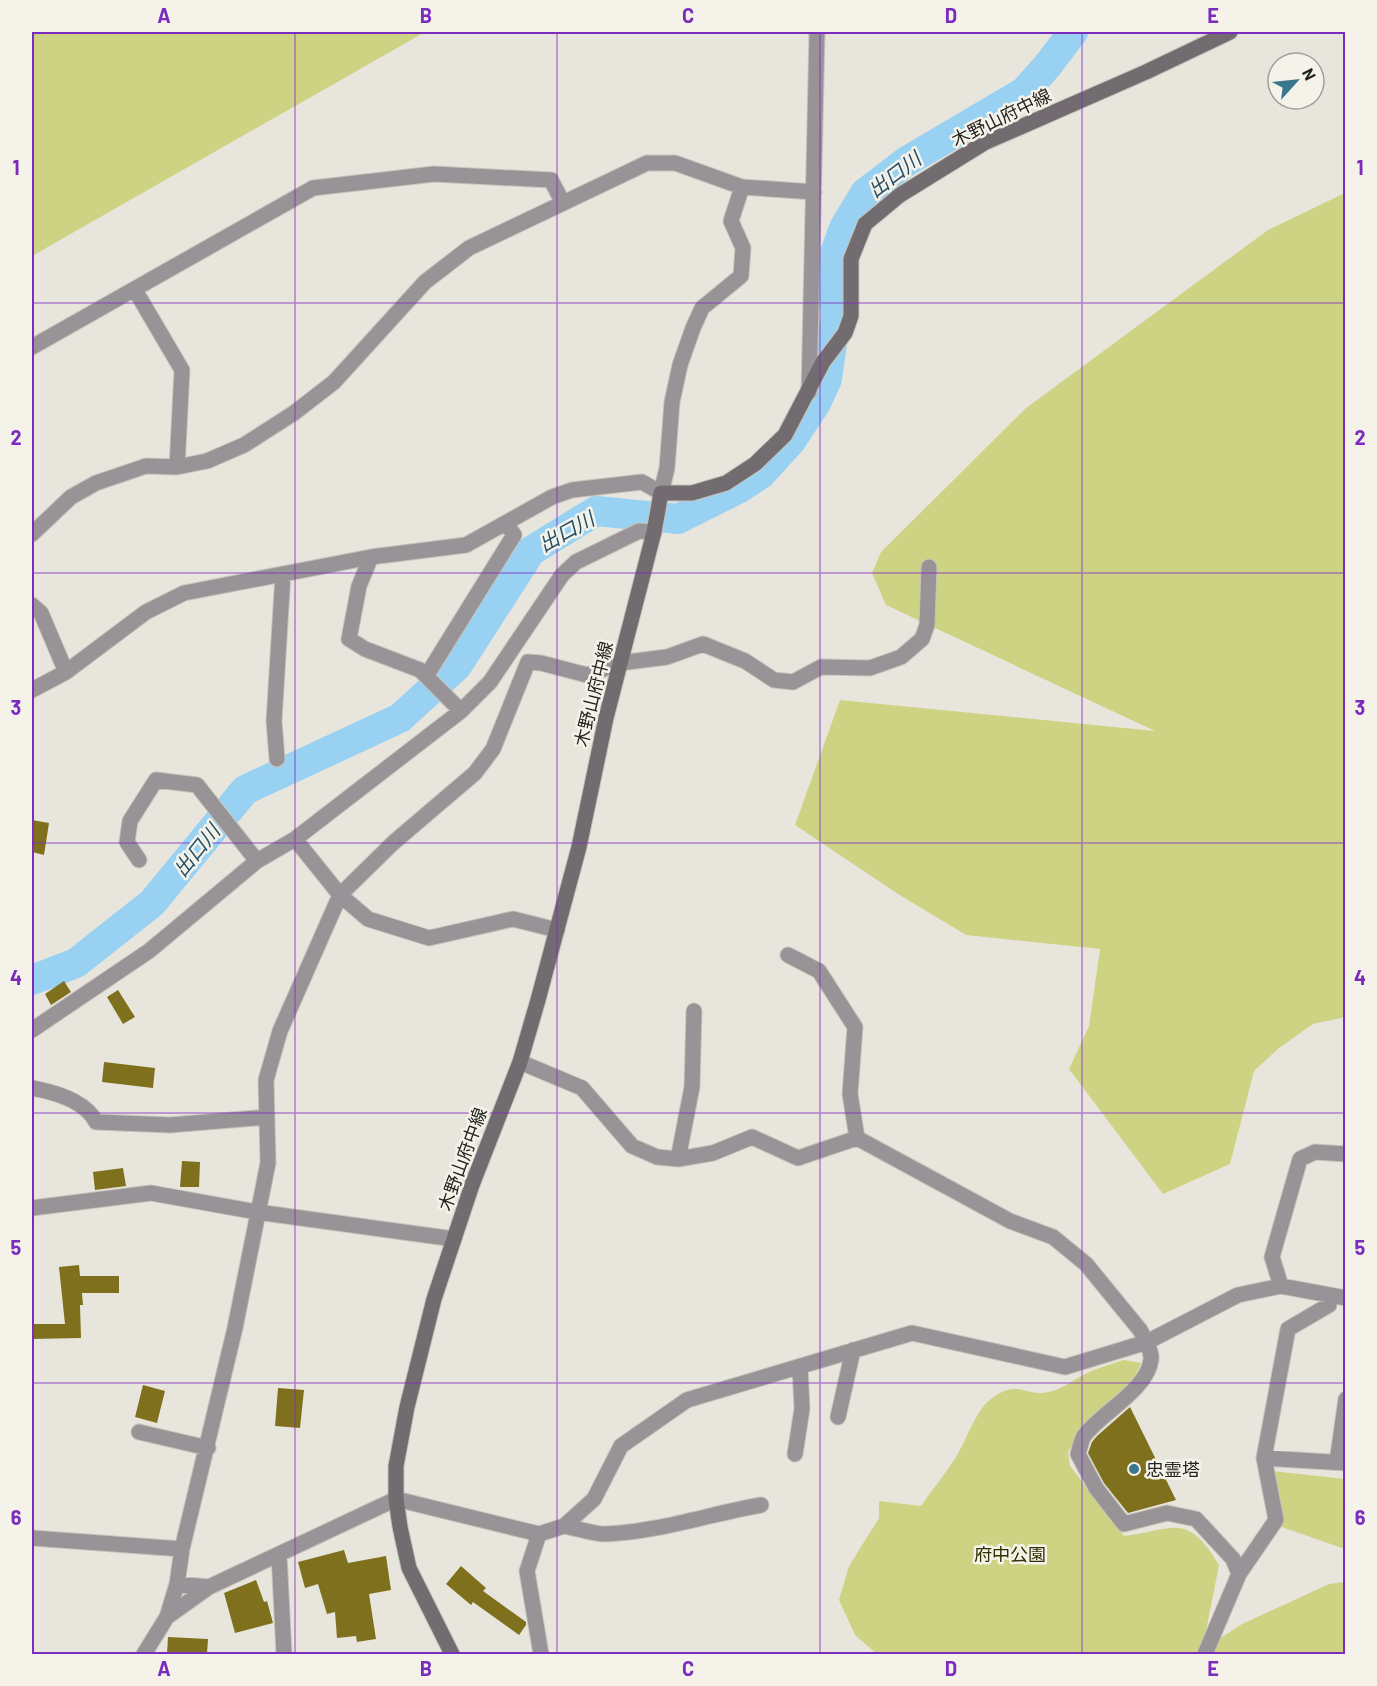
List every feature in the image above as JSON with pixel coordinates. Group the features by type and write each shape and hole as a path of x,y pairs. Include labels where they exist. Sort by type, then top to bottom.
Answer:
{"main road":[{"name":"木野山府中線","path":"452,1654 409,1568 396,1499 396,1466 407,1407 434,1299 472,1185 520,1062 557,930 579,847 606,718 661,497 692,493 726,483 755,464 785,435 823,362 845,333 850,316 851,260 865,224 900,195 984,143 1146,72 1230,32"}],"street":[{"path":"808,392 817,32"},
{"path":"32,534 71,497 96,483 146,466 177,467 207,461 244,445 294,413 334,382 426,282 469,248 647,163 675,163 742,187 814,192"},
{"path":"32,347 313,188 435,174 551,180 563,204"},
{"path":"32,690 66,672 146,612 184,593 371,557 466,544 552,497 572,490 642,482 661,497 667,468 672,402 680,365 693,328 702,308 741,276 743,248 731,221 742,187"},
{"path":"135,290 182,370 177,467"},
{"path":"427,675 514,535 506,523"},
{"path":"32,1030 149,951 257,861 295,839 461,711 490,682 562,575 576,562 639,531 654,532"},
{"path":"371,557 359,586 349,639 365,649 420,669 461,711"},
{"path":"144,1654 167,1617 177,1584 182,1549 235,1328 268,1163 266,1080 280,1031 340,895 393,843 475,773 493,749 528,662 542,663 587,675 620,663 668,657 703,644 745,661 774,680 793,682 821,667 870,668 901,657 922,639 927,625 929,567"},
{"path":"277,759 273,721 283,574"},
{"path":"32,605 40,613 66,672"},
{"path":"139,860 127,842 130,821 156,780 196,785 257,861"},
{"path":"295,839 340,895 368,918 429,938 513,919 557,930"},
{"path":"788,955 819,971 855,1027 850,1094 857,1138"},
{"path":"678,1159 692,1088 694,1011"},
{"path":"520,1062 582,1088 632,1146 657,1157 678,1159 713,1153 752,1137 798,1158 857,1138 1010,1221 1053,1237 1086,1264 1147,1342 1151,1359 1144,1378 1083,1438 1078,1454 1096,1488 1124,1524 1167,1513 1196,1519 1233,1559 1239,1574"},
{"path":"32,1089 54,1092 91,1112 96,1122 170,1125 267,1117"},
{"path":"1281,1286 1272,1257 1300,1159 1315,1152 1346,1154"},
{"path":"32,1208 151,1194 257,1212 454,1239"},
{"path":"167,1617 208,1587 396,1499 539,1534 564,1526 594,1499 621,1446 687,1400 912,1333 1065,1367 1147,1342 1238,1295 1281,1286 1346,1298"},
{"path":"1205,1654 1239,1574 1276,1520 1264,1458 1288,1329 1329,1305 1329,1295"},
{"path":"838,1417 853,1350"},
{"path":"795,1454 802,1409 800,1366"},
{"path":"1264,1458 1341,1462 1346,1399"},
{"path":"139,1432 208,1448"},
{"path":"564,1526 603,1534 667,1527 761,1505"},
{"path":"539,1534 527,1571 542,1654"},
{"path":"32,1538 182,1549"},
{"path":"279,1554 284,1654"},
{"path":"177,1584 208,1587"}],"green space":[{"path":"32,32 425,32 32,256"},
{"path":"1345,193 1345,1017 1313,1024 1279,1048 1254,1071 1230,1164 1163,1194 1069,1069 1089,1026 1100,949 966,935 898,894 795,825 840,700 1155,731 886,605 872,573 881,552 1026,408 1268,230"},
{"name":"府中公園","path":"1124,1360 1141,1363 1135,1377 1083,1426 1068,1452 1070,1466 1124,1536 1178,1528 1197,1537 1208,1548 1219,1565 1206,1631 1219,1639 1242,1624 1329,1584 1345,1582 1345,1654 877,1654 855,1635 839,1600 849,1566 879,1518 879,1501 921,1506 956,1457 980,1411 985,1404 1000,1393 1014,1389 1040,1393 1053,1391 1090,1372"},
{"path":"1262,1470 1345,1479 1345,1549 1270,1523"}],"building":[{"path":"32,820 49,823 44,855 32,852"},
{"path":"64,981 71,992 51,1005 45,994"},
{"path":"118,990 135,1017 123,1024 107,997"},
{"path":"104,1062 155,1068 153,1088 102,1082"},
{"path":"182,1161 200,1162 199,1187 180,1187"},
{"path":"123,1168 126,1186 95,1190 93,1172"},
{"path":"79,1265 80,1276 119,1276 119,1293 82,1293 81,1338 32,1339 32,1324 65,1324 59,1267"},
{"path":"143,1385 165,1391 157,1423 135,1417"},
{"path":"278,1388 304,1390 300,1428 275,1426"},
{"path":"1130,1407 1176,1500 1128,1513 1104,1483 1088,1453 1097,1436"},
{"path":"344,1550 348,1563 386,1556 391,1590 369,1594 376,1639 357,1642 356,1636 337,1638 335,1612 327,1614 318,1584 305,1588 298,1562"},
{"path":"461,1566 486,1588 483,1591 526,1622 519,1635 473,1602 471,1605 446,1584"},
{"path":"256,1580 264,1602 267,1601 273,1623 235,1633 224,1593"},
{"path":"168,1637 208,1639 207,1654 167,1654"}],"waterway":[{"name":"出口川","path":"32,980 76,963 152,903 245,790 400,718 457,666 531,551 596,511 678,519 738,489 761,474 791,441 816,403 827,379 836,314 832,275 834,256 844,228 865,193 907,161 1024,92 1073,32"}],"place":[{"name":"忠霊塔","path":"1134,1469"}]}
